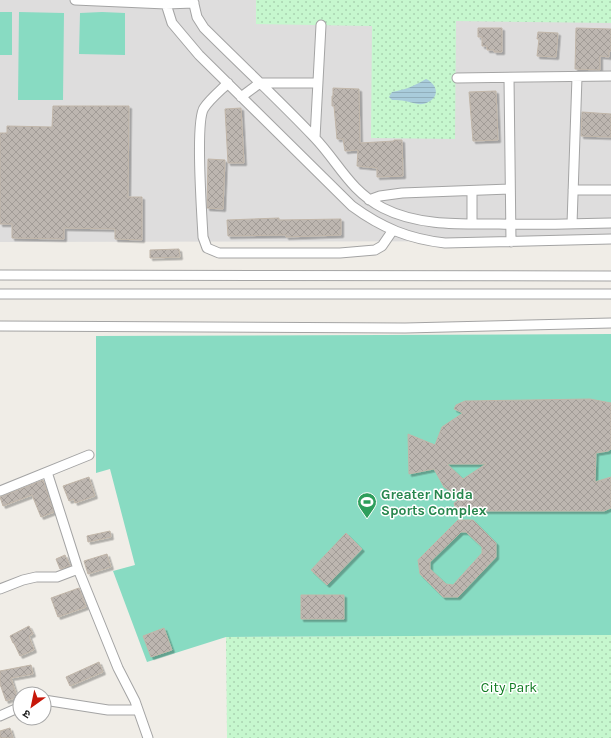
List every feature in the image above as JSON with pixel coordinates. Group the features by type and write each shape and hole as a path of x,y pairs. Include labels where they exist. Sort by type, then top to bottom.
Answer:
{"street":[{"path":"75,0 193,2 197,17 204,28 315,138 355,188 369,200 404,216 439,223 611,223"},
{"path":"166,2 172,23 199,55 352,206 366,216 393,230 425,241 445,243 611,239"},
{"path":"315,138 321,25"},
{"path":"457,78 611,76"},
{"path":"572,224 577,77"},
{"path":"509,78 511,242"},
{"path":"241,97 260,83 318,83"},
{"path":"228,84 203,108 201,115 200,139 203,237 207,248 219,254 340,253 368,251 375,250 382,246 393,230"},
{"path":"369,200 395,193 510,189"},
{"path":"573,190 611,190"},
{"path":"472,191 472,224"},
{"path":"0,275 611,276"},
{"path":"0,294 611,294"},
{"path":"0,326 405,328 611,323"},
{"path":"0,491 89,455"},
{"path":"46,472 78,569 113,657 130,690 148,738"},
{"path":"0,589 22,580 58,577 78,569"},
{"path":"52,701 108,710 138,710"},
{"path":"0,716 12,711"}],"shaded area":[{"path":"0,0 611,0 611,241 0,242"}],"green space":[{"path":"256,0 611,0 611,23 456,21 455,139 371,138 372,26 256,24"},
{"path":"0,12 12,12 12,55 0,55"},
{"path":"19,12 64,13 63,100 18,100"},
{"path":"80,13 125,13 125,55 79,54"},
{"name":"Greater Noida Sports Complex","path":"611,334 611,635 226,637 147,662 113,571 135,565 110,469 96,473 96,336"},
{"name":"City Park","path":"611,635 611,738 227,738 226,637"}],"water":[{"path":"426,79 432,83 436,89 435,95 427,103 418,104 402,100 392,100 389,97 392,92 402,90"}],"building":[{"path":"478,28 502,28 502,52 487,50 487,46 482,46 482,37 478,37"},
{"path":"576,28 611,29 611,51 609,51 609,57 600,56 600,70 575,69"},
{"path":"538,32 558,33 556,57 537,56 539,39 537,39"},
{"path":"333,88 359,89 360,143 402,140 403,176 377,177 377,168 357,166 358,150 345,151 343,139 337,139 334,106 332,106"},
{"path":"496,91 498,140 473,141 469,92"},
{"path":"53,106 129,106 128,197 142,197 142,240 115,239 115,229 64,228 64,239 12,238 12,224 0,224 0,133 7,133 7,126 52,127"},
{"path":"241,108 244,163 228,163 225,109"},
{"path":"582,112 611,114 611,137 581,136"},
{"path":"208,159 225,160 223,209 207,208"},
{"path":"279,218 279,220 341,219 341,235 286,237 286,235 228,236 227,220"},
{"path":"179,249 180,257 150,258 150,250"},
{"path":"590,399 611,403 611,449 596,453 595,482 611,477 611,508 604,511 469,511 455,507 454,503 461,498 444,487 434,469 409,474 408,434 435,445 442,427 463,413 454,409 456,405 465,401","holes":["447,464 486,464 463,479"]},
{"path":"89,477 95,496 75,503 74,499 69,501 63,486"},
{"path":"43,480 54,512 41,517 32,495 3,506 0,497"},
{"path":"458,520 473,520 496,543 496,557 458,597 443,597 420,574 418,560","holes":["461,532 466,532 482,547 482,553 453,585 446,584 430,569 430,562"]},
{"path":"110,531 111,537 88,542 87,536"},
{"path":"346,533 362,549 327,585 311,570"},
{"path":"107,554 111,567 88,574 84,561"},
{"path":"65,555 70,566 60,569 56,559"},
{"path":"79,588 86,607 58,617 51,598"},
{"path":"301,595 344,595 344,619 301,619"},
{"path":"29,626 33,634 29,636 34,650 20,656 10,636"},
{"path":"164,628 172,650 151,657 143,636"},
{"path":"99,662 103,672 70,686 66,677"},
{"path":"31,665 33,674 11,678 14,686 12,686 12,699 6,701 0,684 0,671"},
{"path":"10,728 13,738 0,738 0,731"}],"place":[{"name":"Greater Noida Sports Complex","path":"367,519"}]}
